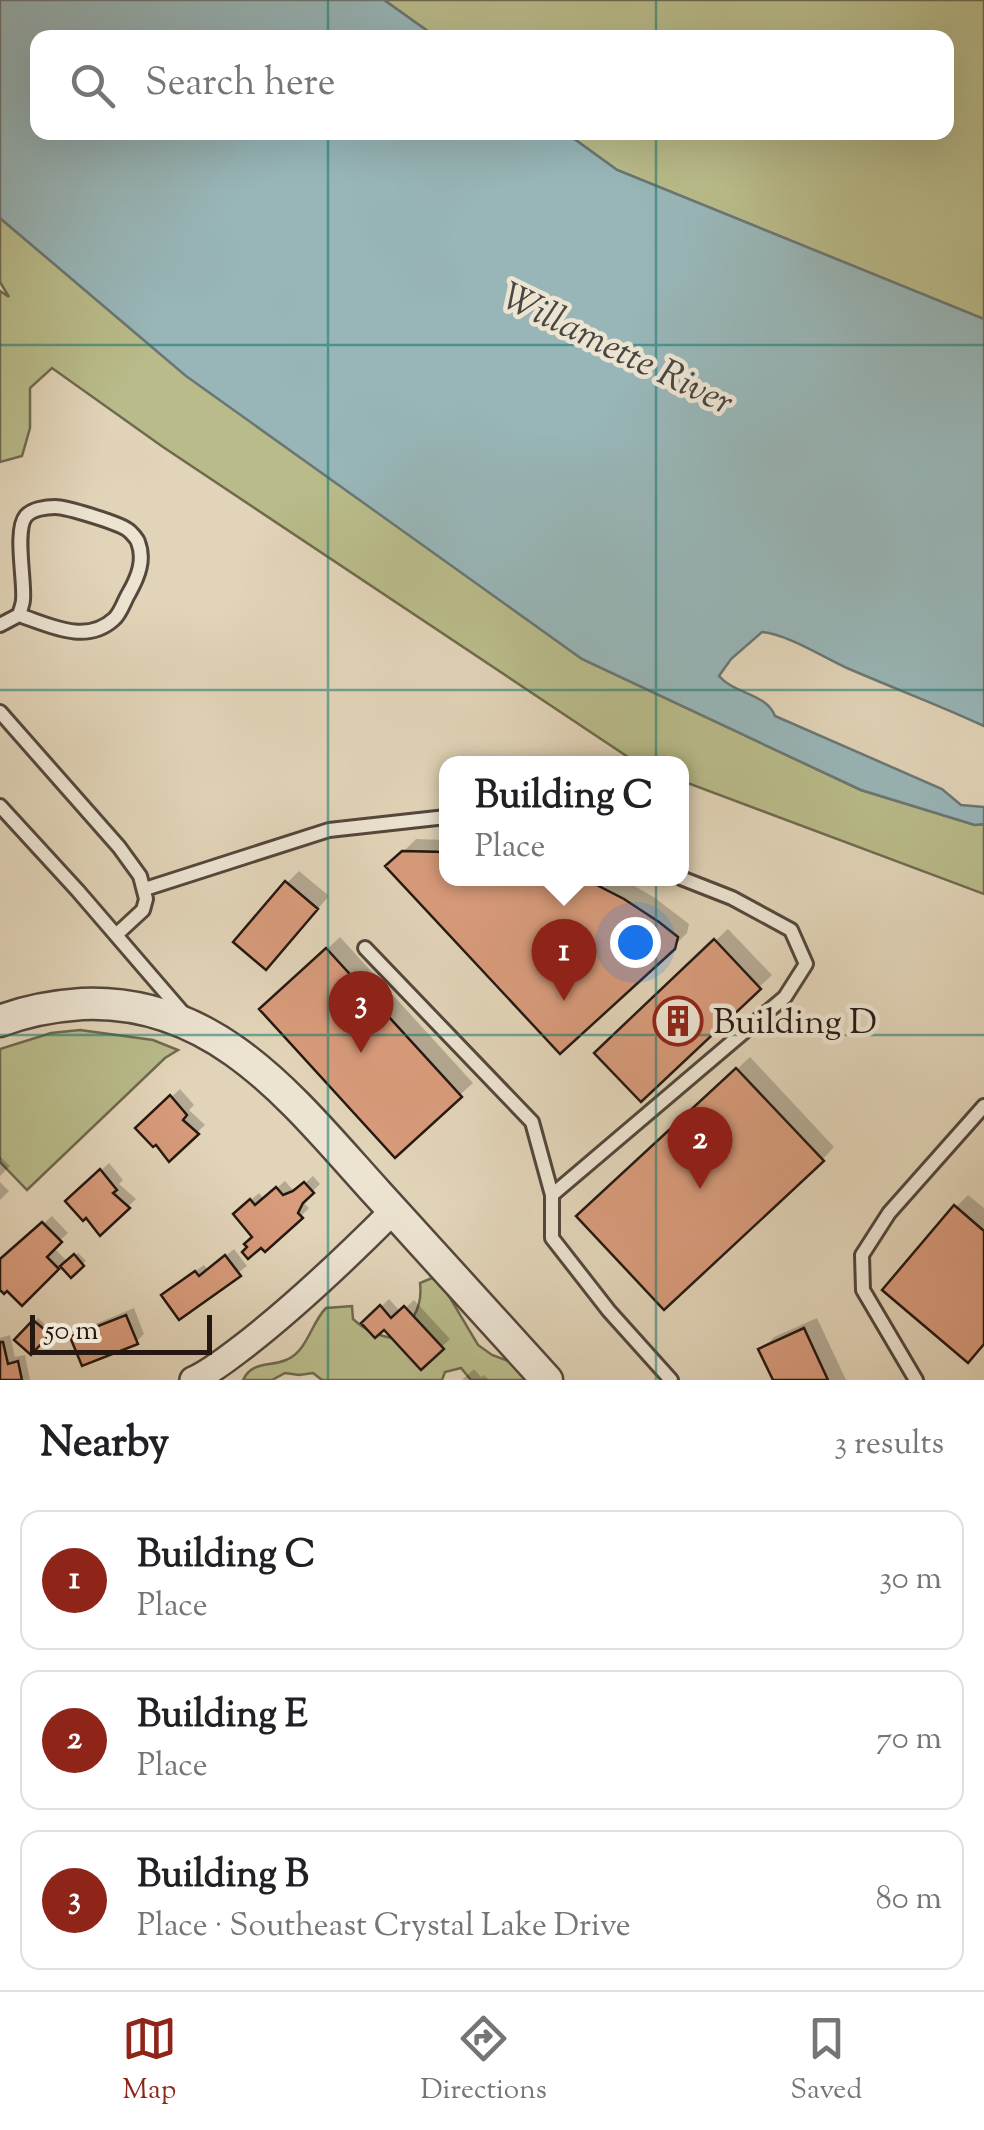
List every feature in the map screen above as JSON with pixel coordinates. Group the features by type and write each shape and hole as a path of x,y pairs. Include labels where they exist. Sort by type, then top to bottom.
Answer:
{"street":[{"path":"0,1022 61,1006 104,1004 144,1008 222,1041 254,1064 299,1108 547,1380"},
{"path":"197,1379 267,1328 393,1211"}],"lane":[{"path":"0,625 19,615 23,602 21,530 24,518 31,512 56,507 71,510 125,527 138,541 138,577 116,617 105,625 73,633 19,615"},
{"path":"0,712 140,876 146,898 143,910 116,935"},
{"path":"0,806 194,1026"},
{"path":"145,889 328,830 439,818"},
{"path":"552,1195 785,996 806,964 791,930 732,898 689,881"},
{"path":"365,948 532,1122 552,1195 552,1238 608,1311 671,1380"},
{"path":"916,1380 864,1290 862,1255 888,1213 982,1112"}],"green space":[{"path":"384,0 984,0 984,319 617,170 576,140 954,140 954,30 426,30"},
{"path":"0,218 164,357 582,659 861,790 975,825 984,824 984,894 689,784 689,756 626,756 163,447 52,368 30,388 30,428 22,456 0,462 0,291 9,297 0,282"},
{"path":"80,1030 153,1040 178,1050 27,1190 0,1162 0,1049 51,1033"},
{"path":"432,1278 443,1286 478,1345 522,1366 538,1380 471,1380 461,1368 445,1372 442,1380 322,1380 313,1373 285,1373 272,1380 243,1380 256,1367 293,1356 326,1308 352,1306 357,1323 392,1338 415,1315 420,1283"}],"water":[{"name":"Willamette River","path":"0,0 384,0 426,30 30,30 30,140 576,140 617,170 984,319 984,726 794,642 762,632 731,659 719,676 765,703 775,716 942,789 961,805 984,807 984,824 975,825 861,790 582,659 186,376 0,218"}],"building":[{"path":"402,851 439,852 439,886 599,886 678,937 675,949 560,1054 385,866"},
{"path":"285,881 318,909 266,970 233,942"},
{"name":"Building D","path":"714,939 761,989 641,1102 594,1053"},
{"path":"326,948 462,1097 395,1158 259,1009"},
{"path":"736,1068 824,1161 664,1310 576,1216"},
{"path":"170,1095 187,1115 183,1120 199,1134 169,1162 135,1128"},
{"path":"100,1169 117,1190 113,1193 130,1208 100,1236 65,1201"},
{"path":"304,1182 314,1193 298,1213 303,1218 265,1252 261,1248 248,1259 242,1252 252,1237 233,1214 250,1199 255,1205 276,1187 283,1195"},
{"path":"954,1205 984,1231 984,1344 968,1363 882,1290"},
{"path":"42,1222 62,1242 47,1257 59,1269 22,1306 7,1291 4,1294 0,1290 0,1259"},
{"path":"74,1254 84,1266 71,1278 60,1266"},
{"path":"225,1255 241,1276 179,1320 161,1295 195,1271 199,1276"},
{"path":"380,1305 391,1318 404,1306 444,1349 421,1370 384,1330 375,1338 361,1323"},
{"path":"126,1315 138,1344 82,1366 70,1337"},
{"path":"33,1320 50,1334 31,1355 14,1340"},
{"path":"804,1328 828,1380 773,1380 758,1349"},
{"path":"0,1342 8,1364 18,1361 22,1380 0,1380"}],"place":[{"name":"Building C","path":"564,1001"},
{"name":"Building D","path":"678,1021"},
{"name":"Building B","path":"361,1053"},
{"name":"Building E","path":"700,1189"}]}
